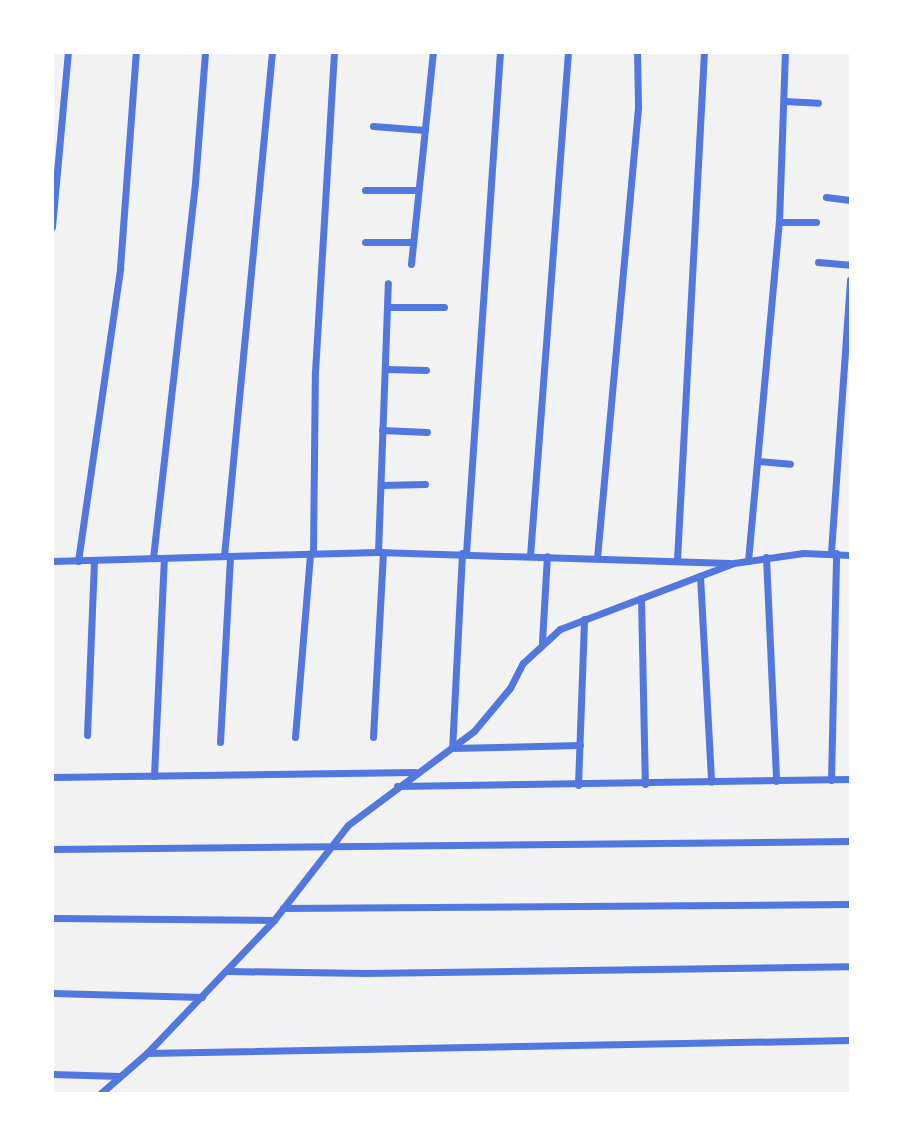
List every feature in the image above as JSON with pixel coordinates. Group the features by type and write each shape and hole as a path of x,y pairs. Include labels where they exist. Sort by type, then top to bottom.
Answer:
{"street":[{"path":"52,227 68,52"},
{"path":"78,561 120,268 136,52"},
{"path":"153,558 195,183 205,52"},
{"path":"220,742 227,556 272,52"},
{"path":"295,737 312,554 316,372 334,52"},
{"path":"411,264 433,52"},
{"path":"452,748 500,52"},
{"path":"530,556 568,52"},
{"path":"597,558 638,107 637,52"},
{"path":"677,561 704,52"},
{"path":"748,561 779,222 785,52"},
{"path":"784,101 818,103"},
{"path":"373,126 425,130"},
{"path":"365,190 418,191"},
{"path":"826,197 850,200"},
{"path":"779,222 816,222"},
{"path":"365,242 413,242"},
{"path":"818,262 850,265"},
{"path":"831,780 834,552 850,279"},
{"path":"373,737 388,283"},
{"path":"387,307 444,307"},
{"path":"385,369 426,370"},
{"path":"382,430 427,432"},
{"path":"758,461 790,464"},
{"path":"380,485 425,484"},
{"path":"52,561 381,552 734,563 766,557 834,552 850,555"},
{"path":"542,642 547,556"},
{"path":"766,557 776,781"},
{"path":"154,776 164,558"},
{"path":"87,735 94,560"},
{"path":"100,1094 147,1053 274,920 326,848 396,786 452,748 494,710 523,663 542,642 584,619 734,563"},
{"path":"700,576 711,782"},
{"path":"641,598 645,784"},
{"path":"578,785 584,619"},
{"path":"452,748 580,745"},
{"path":"52,777 416,772"},
{"path":"396,786 850,779"},
{"path":"52,849 850,841"},
{"path":"283,908 850,904"},
{"path":"52,918 274,920"},
{"path":"227,971 366,973 850,966"},
{"path":"52,993 202,997"},
{"path":"147,1053 850,1040"},
{"path":"52,1074 120,1076"}]}
